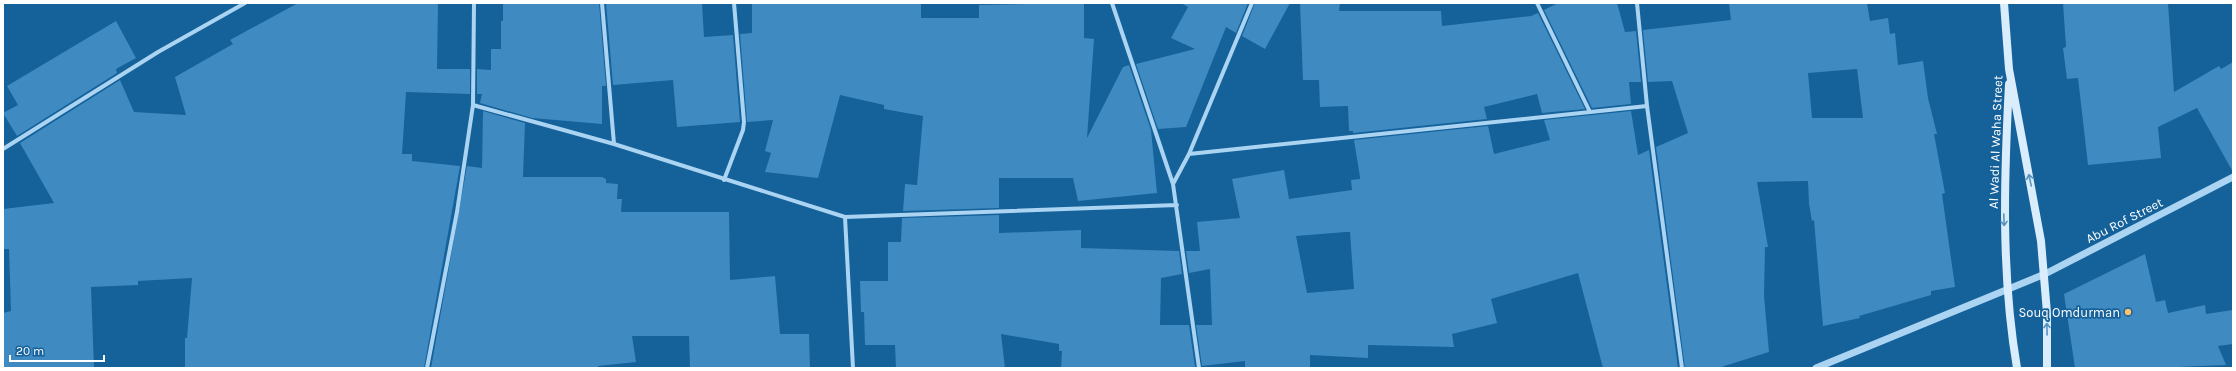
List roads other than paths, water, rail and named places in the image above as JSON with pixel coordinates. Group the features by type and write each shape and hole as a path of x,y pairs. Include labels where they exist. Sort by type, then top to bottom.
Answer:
{"main road":[{"path":"2004,3 2009,70"},
{"name":"Al Wadi Al Waha Street","path":"2009,70 2035,204 2045,274 2048,368"},
{"name":"Al Wadi Al Waha Street","path":"2009,70 2004,177 2007,289 2017,368"}],"street":[{"path":"3,149 158,52 245,3"},
{"path":"427,368 457,212 473,105 474,3"},
{"path":"602,3 614,144"},
{"path":"724,180 743,130 744,122 734,3"},
{"path":"1112,3 1174,184 1199,368"},
{"path":"1174,184 1189,154 1252,3"},
{"path":"1537,3 1590,112"},
{"path":"1637,3 1647,106 1682,368"},
{"path":"473,105 614,144 845,217 1176,205"},
{"path":"1189,154 1647,106"},
{"name":"Abu Rof Street","path":"1816,368 2045,274 2233,177"},
{"path":"845,217 853,368"}],"place":[{"name":"Souq Omdurman","path":"2128,312"}]}
